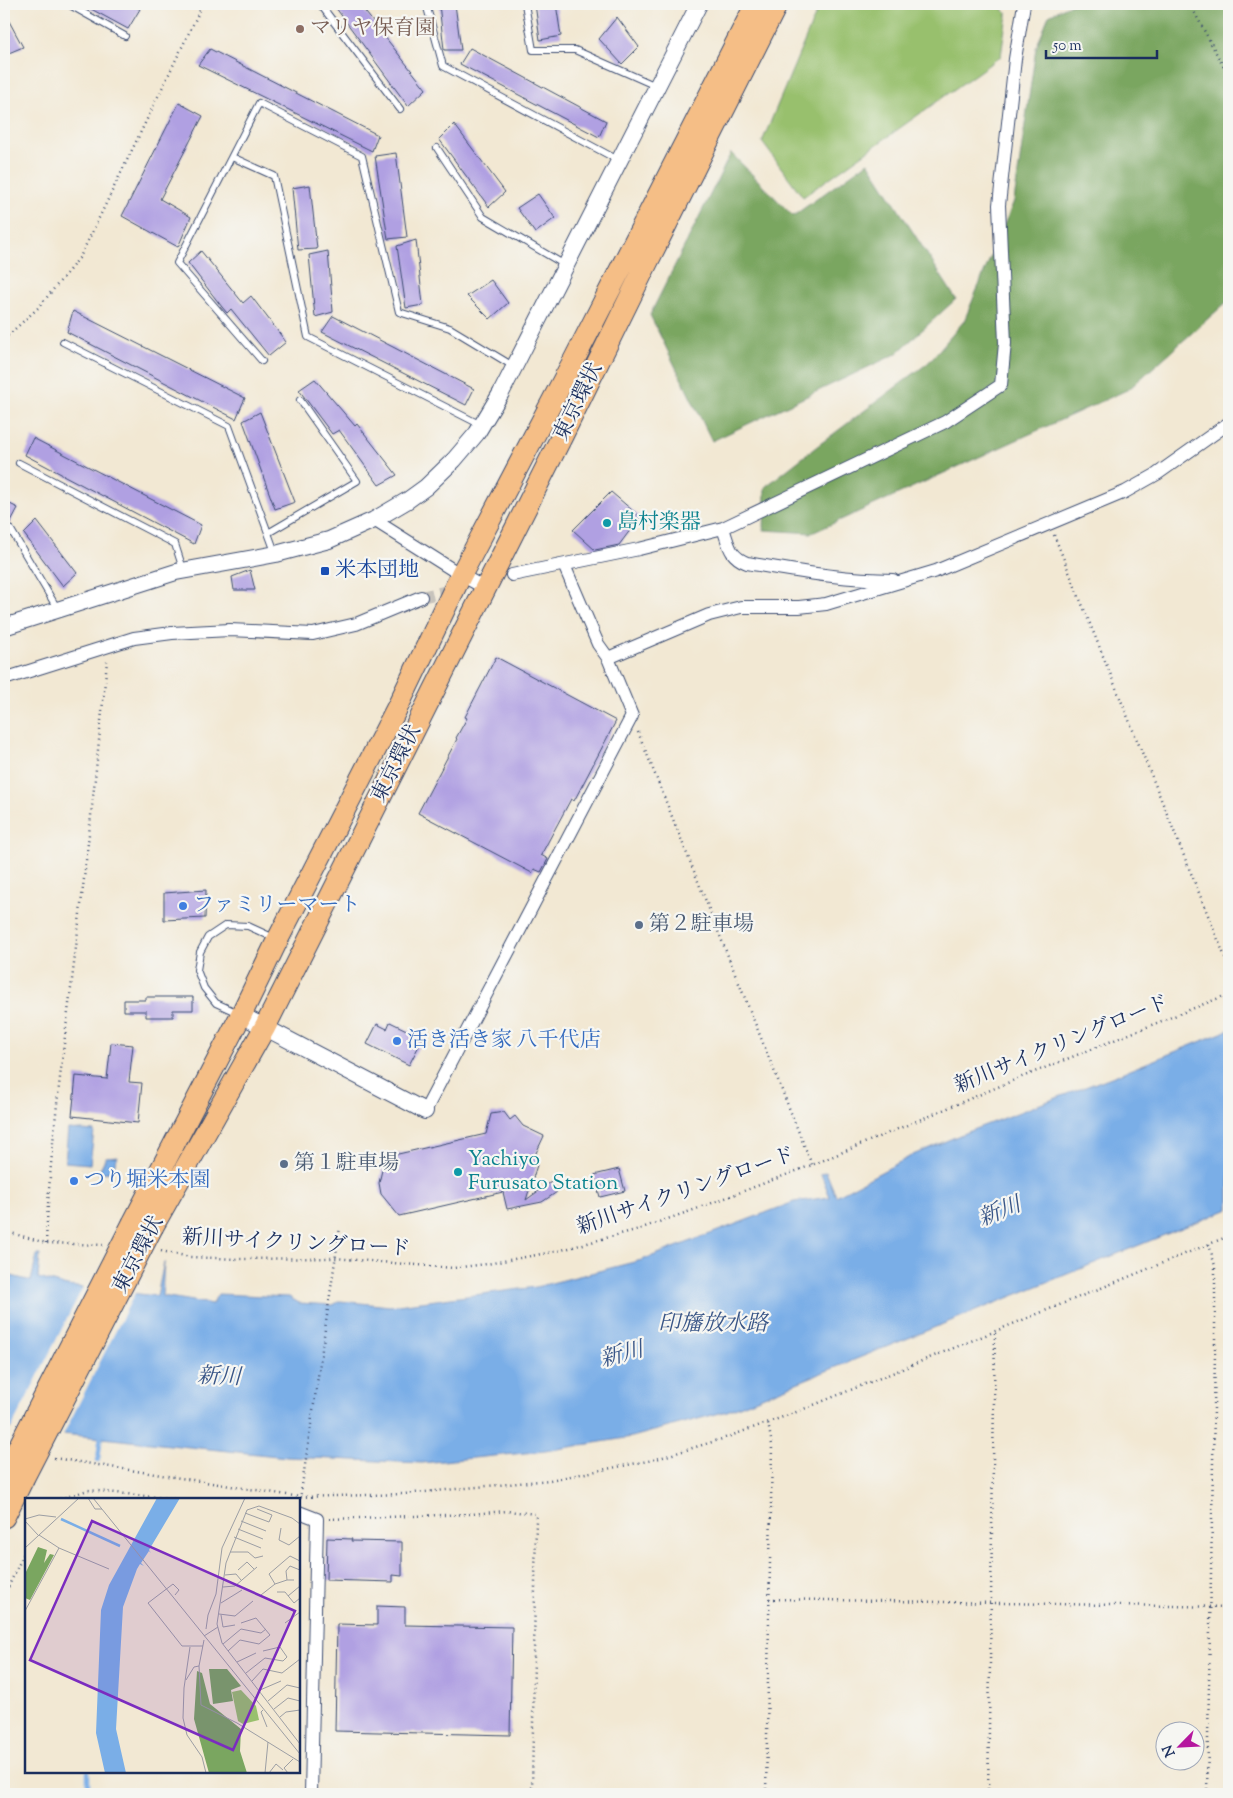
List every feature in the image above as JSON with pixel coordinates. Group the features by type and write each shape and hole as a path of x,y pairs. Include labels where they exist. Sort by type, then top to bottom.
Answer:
{"highway":[{"name":"東京環状","path":"4,1517 10,1477 143,1225 278,939 394,713 461,575 575,358 756,4"},
{"name":"東京環状","path":"143,1225 265,1027 777,4"}],"street":[{"path":"4,627 183,570 276,554 329,540 374,520 426,487 454,460 482,425 699,4"},
{"path":"512,575 639,549 724,528 945,422 1001,385 1005,343 999,205 1015,59 1024,4"},
{"path":"608,658 709,615 741,606 799,607 826,604 936,571 1125,492 1157,474 1229,423"},
{"path":"374,520 485,588"},
{"path":"724,528 732,553 737,559 747,563 818,575 873,580 904,580"},
{"path":"241,1015 425,1111 632,716 608,658 598,644 564,564"},
{"path":"4,679 134,638 172,633 230,630 313,634 356,624 422,597"},
{"path":"300,1512 317,1519 311,1794"}],"lane":[{"path":"68,4 125,36"},
{"path":"320,4 400,109"},
{"path":"426,4 443,66 619,161"},
{"path":"524,4 534,50 574,50 657,87"},
{"path":"262,360 177,263 259,103 362,156 399,312 450,328 514,366"},
{"path":"437,148 483,217 566,265"},
{"path":"232,157 274,176 308,337 482,425"},
{"path":"63,342 229,426 276,554"},
{"path":"268,533 357,481 300,400"},
{"path":"20,463 175,544 183,570"},
{"path":"4,526 11,530 58,610"},
{"path":"241,1015 216,1003 204,988 197,970 200,952 208,937 226,925 248,926 278,939"}],"path":[{"path":"4,339 38,308 80,257 204,4"},
{"path":"1190,4 1229,77"},
{"path":"1049,524 1229,967"},
{"path":"46,1243 48,1195 58,1095 85,873 109,647"},
{"path":"632,716 812,1165"},
{"name":"新川サイクリングロード","path":"153,1250 190,1257 239,1259 334,1258 453,1268 558,1251 700,1208 812,1165 1012,1081 1229,994"},
{"path":"300,1497 340,1226"},
{"path":"4,1231 46,1243 108,1245"},
{"path":"45,1457 300,1497 404,1494 550,1480 653,1460 768,1422 872,1383 1229,1236"},
{"path":"1207,1794 1215,1352 1214,1266 1209,1244"},
{"path":"988,1794 995,1331"},
{"path":"766,1794 772,1445 768,1422"},
{"path":"63,1498 88,1490 164,1498"},
{"path":"317,1519 507,1511 536,1514 532,1794"},
{"path":"4,1596 25,1551"},
{"path":"769,1599 1229,1607"}],"green space":[{"path":"820,4 999,4 1007,14 1001,56 803,197 762,142"},
{"path":"1071,4 1229,4 1229,300 1129,389 812,533 764,530 765,487 928,363 964,321 1014,201 1036,48 1049,15"},
{"path":"731,153 793,216 868,162 956,299 896,354 712,441 650,315"}],"water":[{"name":"印旛放水路","path":"1229,1030 1229,1209 727,1411 632,1437 545,1451 422,1463 287,1457 4,1428 4,1274 31,1281 37,1255 40,1255 38,1278 67,1286 157,1296 164,1262 162,1296 212,1304 218,1294 289,1297 299,1303 333,1305 340,1301 390,1306 536,1287 642,1260 794,1202 830,1197 821,1174 826,1172 836,1196 913,1155 967,1132"},
{"path":"68,1129 94,1131 90,1164 65,1162"},
{"path":"118,1156 111,1172 98,1173 106,1157"}],"pier":[{"path":"84,1285 136,1291 62,1437 10,1431"}],"building":[{"path":"82,4 129,4 140,9 128,29"},
{"path":"333,4 359,4 426,89 408,106"},
{"path":"439,4 455,4 461,50 444,50"},
{"path":"535,4 556,4 561,36 540,40"},
{"path":"4,12 23,47 4,55"},
{"path":"617,17 639,47 622,64 599,39"},
{"path":"470,48 606,121 599,137 460,64"},
{"path":"210,49 378,135 372,151 198,65"},
{"path":"179,103 203,116 160,199 191,217 178,247 122,216"},
{"path":"454,124 505,192 489,207 439,139"},
{"path":"396,153 407,237 388,239 375,156"},
{"path":"310,185 317,249 298,250 292,188"},
{"path":"538,194 555,218 535,233 517,208"},
{"path":"416,240 423,305 406,308 397,246"},
{"path":"201,251 243,303 251,296 286,342 269,356 231,309 227,313 188,263"},
{"path":"328,251 333,312 315,317 309,255"},
{"path":"491,280 508,303 490,319 467,296"},
{"path":"73,311 245,398 236,419 67,332"},
{"path":"333,316 474,389 466,405 322,332"},
{"path":"315,379 355,426 357,424 397,475 379,485 339,430 332,434 299,390"},
{"path":"260,412 295,502 275,509 243,421"},
{"path":"33,438 201,525 194,544 25,455"},
{"name":"島村楽器","path":"611,492 640,517 619,545 595,550 573,530"},
{"path":"4,501 18,508 10,523 4,521"},
{"path":"37,521 77,573 63,586 24,534"},
{"path":"250,570 255,590 234,590 232,577"},
{"path":"496,657 616,721 574,801 571,799 541,855 548,859 541,872 534,869 532,873 418,813 457,739 467,718 465,717"},
{"path":"206,890 205,918 164,920 164,893"},
{"path":"146,997 193,997 193,1010 173,1010 173,1017 146,1017 146,1011 124,1011 124,1000 146,1000"},
{"path":"390,1022 423,1038 409,1065 367,1044 377,1024 387,1029"},
{"path":"111,1043 133,1045 129,1082 142,1083 138,1123 72,1116 76,1076 107,1079"},
{"name":"Yachiyo Furusato Station","path":"504,1112 510,1120 515,1116 523,1126 544,1136 536,1153 538,1162 526,1200 551,1182 557,1192 542,1202 507,1209 503,1192 399,1216 381,1194 379,1183 385,1157 486,1134 491,1114"},
{"path":"619,1169 625,1191 600,1197 594,1175"},
{"path":"327,1538 352,1539 351,1541 402,1542 402,1576 393,1575 393,1582 326,1580"},
{"path":"377,1606 405,1607 405,1625 512,1627 510,1735 335,1731 337,1624 377,1625"}],"waterway":[{"path":"98,1460 101,1434"},
{"path":"88,1773 88,1794"}],"tunnel":[{"path":"421,597 456,589"}],"place":[{"name":"マリヤ保育園","path":"300,29"},
{"name":"島村楽器","path":"607,523"},
{"name":"米本団地","path":"325,571"},
{"name":"ファミリーマート","path":"183,906"},
{"name":"第２駐車場","path":"639,925"},
{"name":"活き活き家 八千代店","path":"397,1041"},
{"name":"第１駐車場","path":"284,1164"},
{"name":"Yachiyo Furusato Station","path":"458,1172"},
{"name":"つり堀米本園","path":"74,1181"}],"water label":[{"name":"新川","path":"1000,1213"},
{"name":"新川","path":"622,1356"},
{"name":"新川","path":"219,1378"}]}
